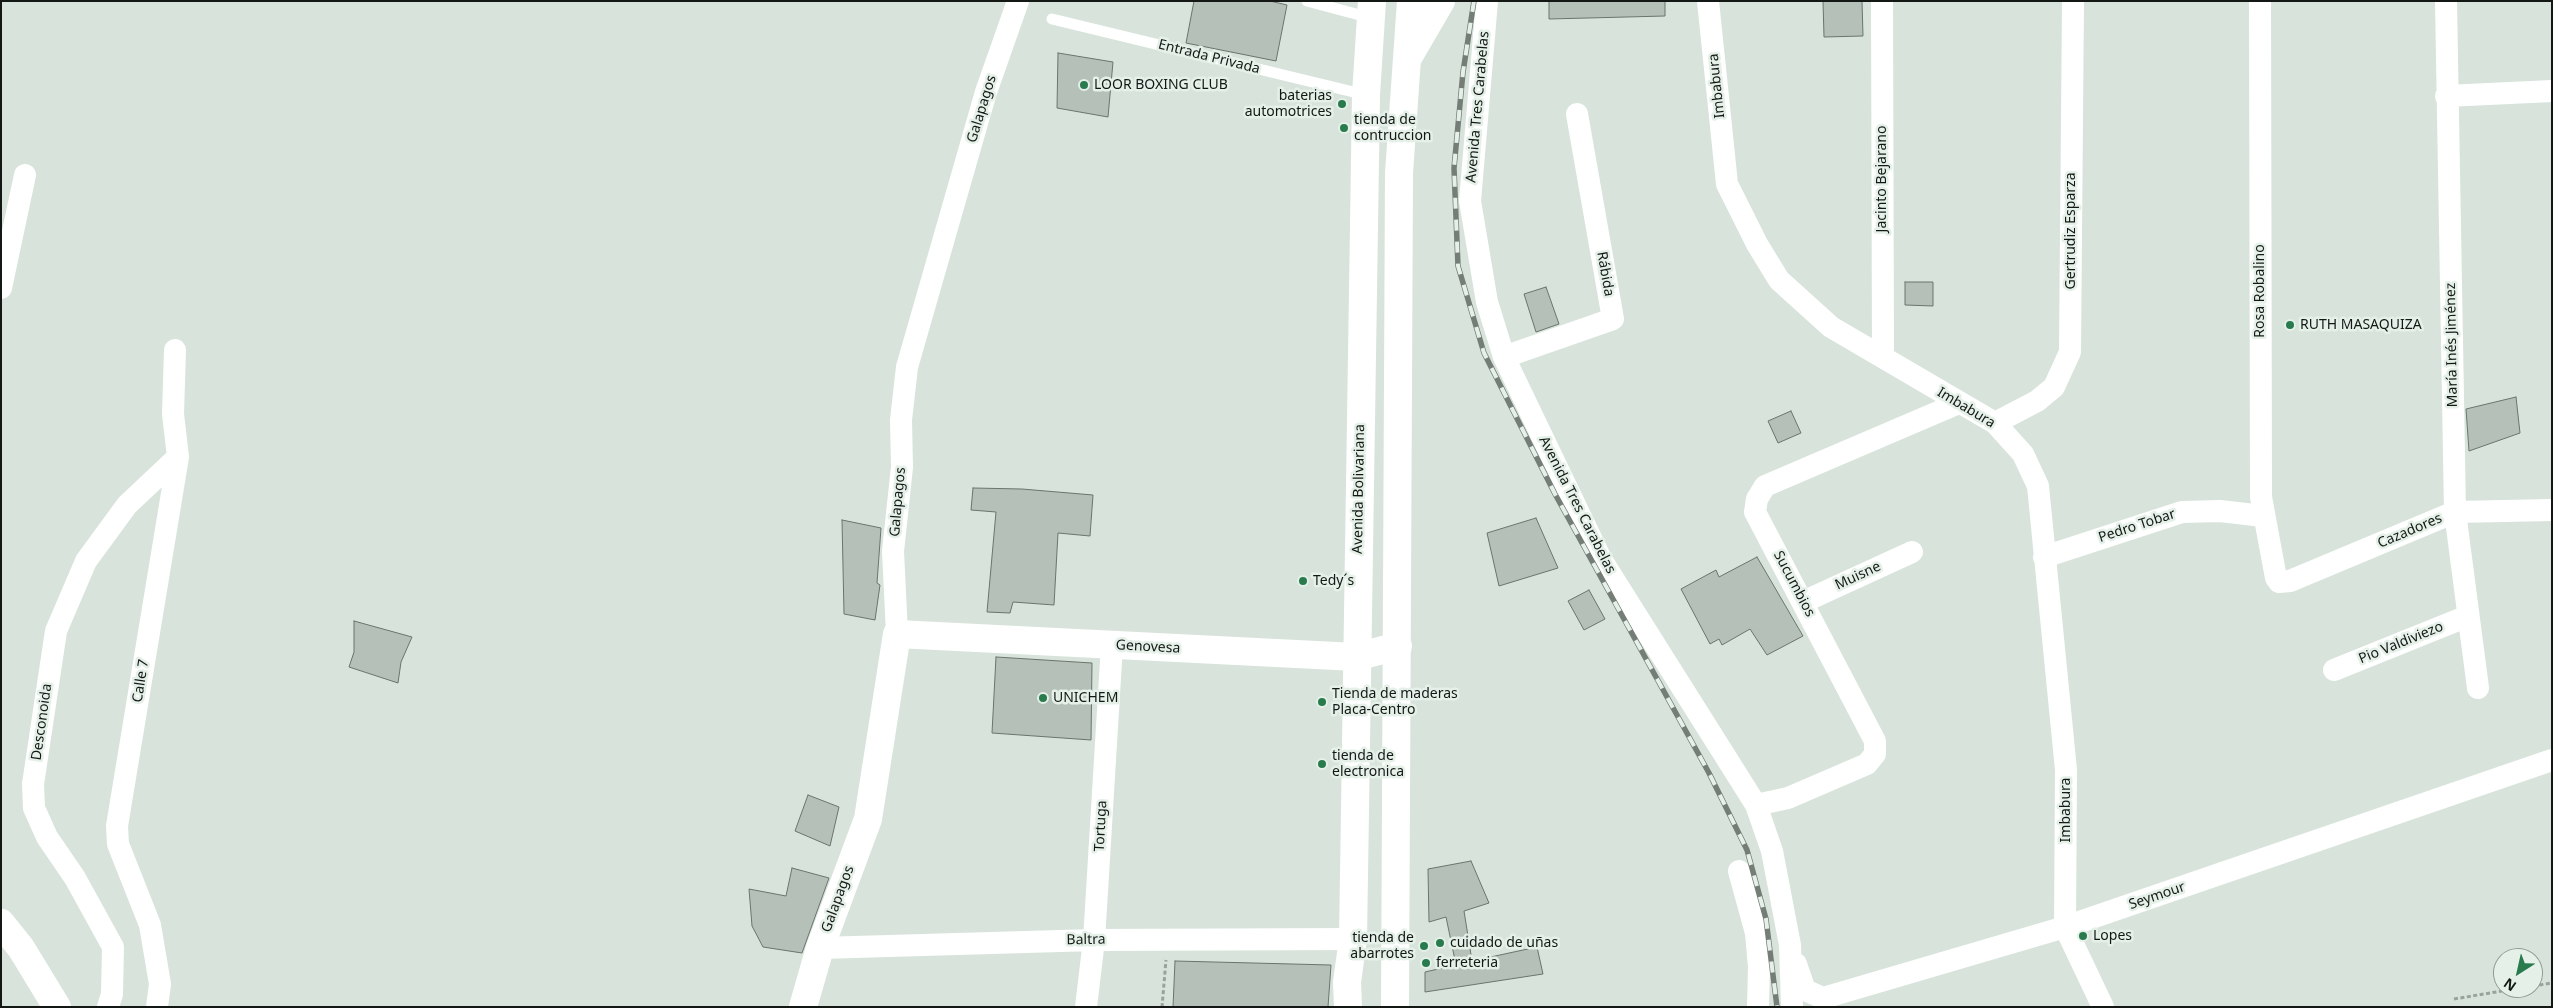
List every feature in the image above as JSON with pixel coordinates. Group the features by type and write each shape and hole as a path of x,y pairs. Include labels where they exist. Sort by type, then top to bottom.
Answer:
{"main road":[{"path":"1395,1007 1399,174 1405,64 1411,1"},
{"path":"1405,64 1441,1"},
{"name":"Avenida Bolivariana","path":"1348,1007 1347,982 1353,939 1366,95 1372,9"},
{"name":"Genovesa","path":"897,634 1356,657 1398,646"},
{"name":"Galapagos","path":"803,1007 820,948 868,819 897,634"},
{"path":"1,923 20,948 56,1007"}],"street":[{"name":"Galapagos","path":"897,634 894,551 902,467 901,420 907,367 986,92 1018,1"},
{"name":"Avenida Tres Carabelas","path":"1487,1 1470,201 1487,302 1504,357 1601,560 1756,805 1772,851 1790,945 1792,1007"},
{"name":"Imbabura","path":"1708,1 1727,184 1757,244 1779,280 1832,327 1958,403 1995,423 2023,454 2038,486 2066,770 2065,927 2103,1007"},
{"name":"Jacinto Bejarano","path":"1882,1 1883,357"},
{"name":"Gertrudiz Esparza","path":"1995,423 2037,401 2054,387 2070,352 2073,1"},
{"name":"Rosa Robalino","path":"2260,1 2261,497 2276,578"},
{"name":"María Inés Jiménez","path":"2446,1 2446,96 2455,512 2478,688"},
{"path":"2446,96 2552,91"},
{"name":"Rábida","path":"1504,357 1613,319 1577,114"},
{"path":"1,288 25,175"},
{"name":"Calle 7","path":"156,1007 160,984 150,925 118,844 117,826 178,457 173,414 175,350"},
{"name":"Sucumbios","path":"1756,805 1788,798 1867,764 1875,754 1875,740 1756,512 1756,499 1765,486 1958,403"},
{"name":"Desconoida","path":"108,1007 112,994 113,947 75,878 47,837 34,808 33,784 56,631 86,561 127,505 178,457"},
{"name":"Cazadores","path":"2276,578 2279,582 2290,581 2455,512 2552,510"},
{"name":"Pedro Tobar","path":"2044,557 2182,512 2220,511 2263,516"},
{"name":"Muisne","path":"1803,602 1912,552"},
{"name":"Pio Valdiviezo","path":"2334,670 2468,616"},
{"name":"Tortuga","path":"1086,1007 1094,940 1112,645"},
{"name":"Seymour","path":"1790,945 1805,990 1823,998 2065,927 2552,760"},
{"path":"1739,871 1756,933 1759,966 1758,1007"},
{"name":"Baltra","path":"820,948 1094,940 1353,939"}],"lane":[{"path":"1307,1 1372,9"},
{"name":"Entrada Privada","path":"1052,19 1366,95"}],"path":[{"path":"1162,1007 1168,941"},
{"path":"2454,999 2493,992"}],"building":[{"path":"1194,1 1270,1 1287,5 1276,61 1186,43"},
{"path":"1549,1 1665,1 1665,16 1549,19"},
{"path":"1823,1 1862,1 1863,36 1824,37"},
{"name":"LOOR BOXING CLUB","path":"1058,53 1113,62 1108,117 1057,108"},
{"path":"1905,282 1933,282 1933,306 1905,305"},
{"path":"1546,287 1559,324 1536,332 1524,294"},
{"path":"2516,397 2520,433 2469,451 2466,409"},
{"path":"1791,411 1801,433 1778,443 1768,421"},
{"path":"973,488 1022,489 1093,495 1090,536 1058,533 1054,605 1013,602 1010,613 987,612 996,512 971,510"},
{"path":"1536,518 1558,568 1499,586 1487,533"},
{"path":"842,520 881,528 877,583 880,585 875,620 844,614"},
{"path":"1757,557 1803,636 1767,655 1750,629 1722,645 1719,639 1710,644 1681,589 1716,570 1719,577"},
{"path":"1589,590 1605,619 1584,630 1568,601"},
{"path":"354,621 412,637 401,662 398,683 349,667 354,652"},
{"name":"UNICHEM","path":"996,657 1092,663 1091,740 992,733"},
{"path":"808,795 839,807 830,846 795,831"},
{"path":"1471,861 1489,903 1464,911 1472,961 1537,947 1543,974 1425,992 1425,972 1456,965 1446,917 1429,922 1428,869"},
{"path":"792,868 829,878 802,953 763,947 752,926 749,889 786,896"},
{"path":"1175,961 1331,965 1328,1007 1173,1007"}],"railway":[{"path":"1474,1 1463,72 1454,168 1458,266 1484,353 1555,494 1709,773 1747,850 1766,919 1777,1007"}],"place":[{"name":"LOOR BOXING CLUB","path":"1084,85"},
{"name":"baterias automotrices","path":"1342,104"},
{"name":"tienda de contruccion","path":"1344,128"},
{"name":"RUTH MASAQUIZA","path":"2290,325"},
{"name":"Tedy´s","path":"1303,581"},
{"name":"UNICHEM","path":"1043,698"},
{"name":"Tienda de maderas Placa-Centro","path":"1322,702"},
{"name":"tienda de electronica","path":"1322,764"},
{"name":"Lopes","path":"2083,936"},
{"name":"cuidado de uñas","path":"1440,943"},
{"name":"tienda de abarrotes","path":"1424,946"},
{"name":"ferreteria","path":"1426,963"}]}
